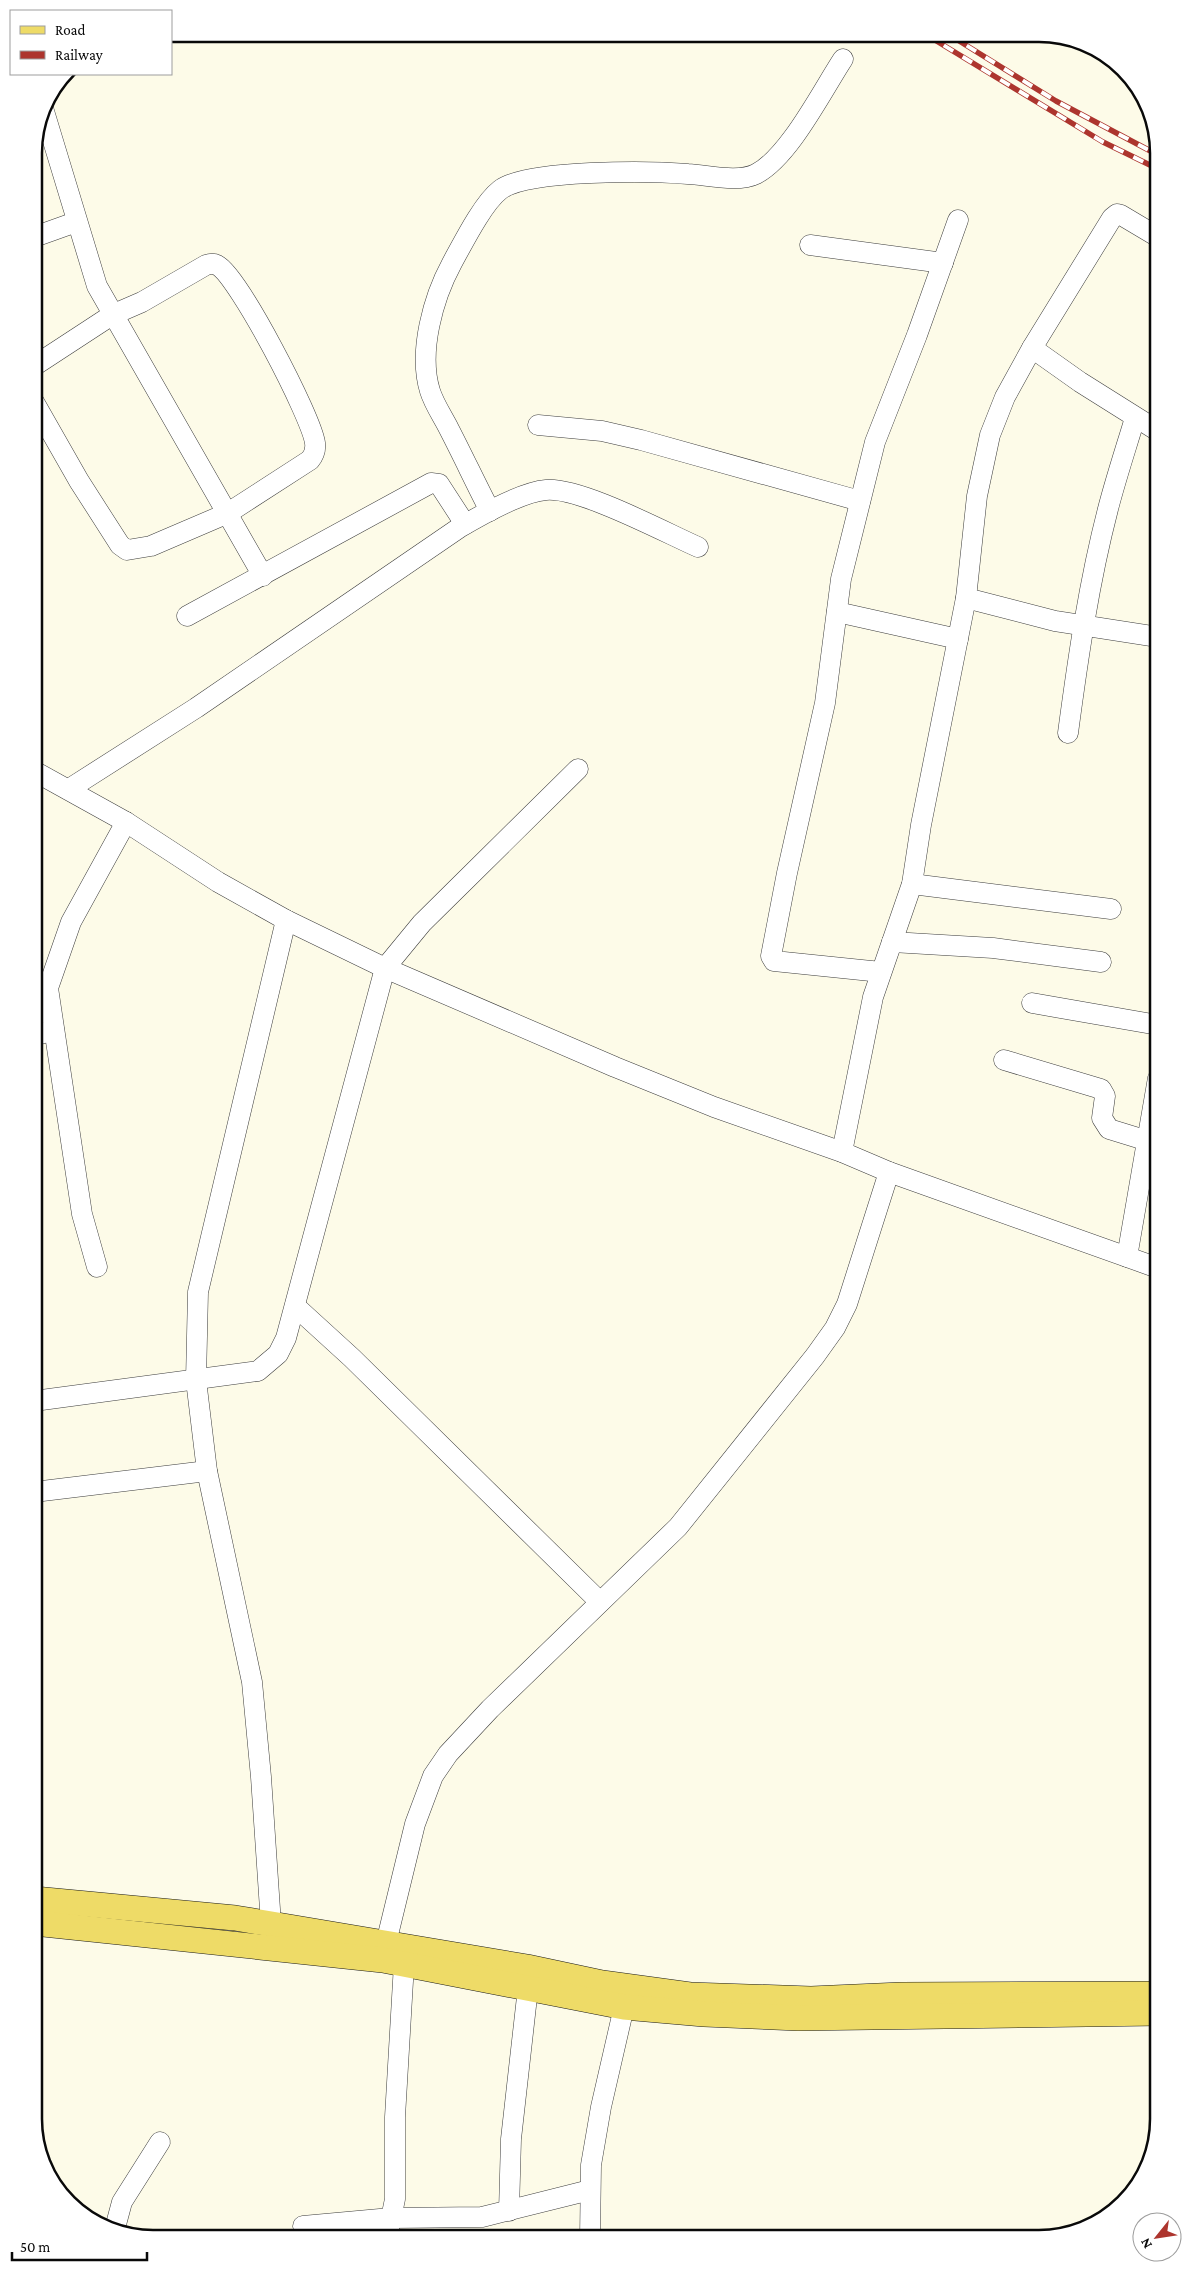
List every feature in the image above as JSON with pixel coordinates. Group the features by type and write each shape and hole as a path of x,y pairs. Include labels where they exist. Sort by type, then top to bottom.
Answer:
{"main road":[{"path":"42,1900 235,1918 526,1967 602,1983 690,1995 811,1999 901,1995 1150,1994"},
{"path":"42,1924 383,1960 624,2007 704,2014 798,2018 1150,2013"}],"street":[{"path":"490,511 430,391 426,338 441,284 464,240 490,200 500,189 521,181 546,175 665,172 738,178 754,175 770,165 793,137 843,60"},
{"path":"46,125 97,286 263,576"},
{"path":"842,1152 873,997 912,884 921,825 966,598 977,496 984,457 997,413 1032,348 1112,218 1117,214 1121,215 1150,232"},
{"path":"881,972 774,961 771,956 787,873 826,703 841,579 860,501 875,442 917,335 958,220"},
{"path":"43,234 76,222"},
{"path":"810,245 943,263"},
{"path":"43,360 112,315 142,302 209,264 217,265 224,270 253,313 313,431 316,444 314,454 310,460 228,513 151,546 127,550 120,545 79,481 43,418"},
{"path":"1032,348 1080,382 1150,426"},
{"path":"1068,733 1077,667 1108,508 1135,418"},
{"path":"538,425 602,431 641,440 860,501"},
{"path":"187,616 263,576 431,482 439,484 466,524"},
{"path":"69,789 196,708 466,524 502,504 544,490 565,490 698,547"},
{"path":"966,598 1055,621 1150,636"},
{"path":"837,612 958,639"},
{"path":"42,1400 258,1371 278,1354 286,1338 295,1306 385,968 422,923 578,769"},
{"path":"43,775 126,822 218,882 286,920 385,968 615,1067 714,1107 842,1152 889,1172 1150,1265"},
{"path":"97,1267 82,1214 48,988 71,922 126,822"},
{"path":"912,884 1111,909"},
{"path":"271,1924 261,1777 252,1682 207,1471 196,1380 198,1292 286,920"},
{"path":"892,942 993,948 1101,962"},
{"path":"1032,1002 1150,1024"},
{"path":"43,1033 54,1030"},
{"path":"1004,1060 1101,1089 1105,1096 1102,1118 1104,1123 1118,1133 1148,1141"},
{"path":"1127,1256 1150,1128"},
{"path":"386,1943 415,1824 433,1776 458,1742 678,1528 810,1363 835,1328 847,1304 889,1172"},
{"path":"295,1306 352,1358 600,1602"},
{"path":"42,1491 207,1471"},
{"path":"389,2229 395,2199 395,2117 404,1964"},
{"path":"509,2211 511,2139 528,1988"},
{"path":"590,2229 591,2165 601,2107 624,2007"},
{"path":"116,2223 122,2202 160,2142"},
{"path":"303,2226 391,2218 482,2217 590,2190"}],"railway":[{"path":"940,43 1103,142 1150,165"},
{"path":"962,43 1056,101 1150,151"}]}
